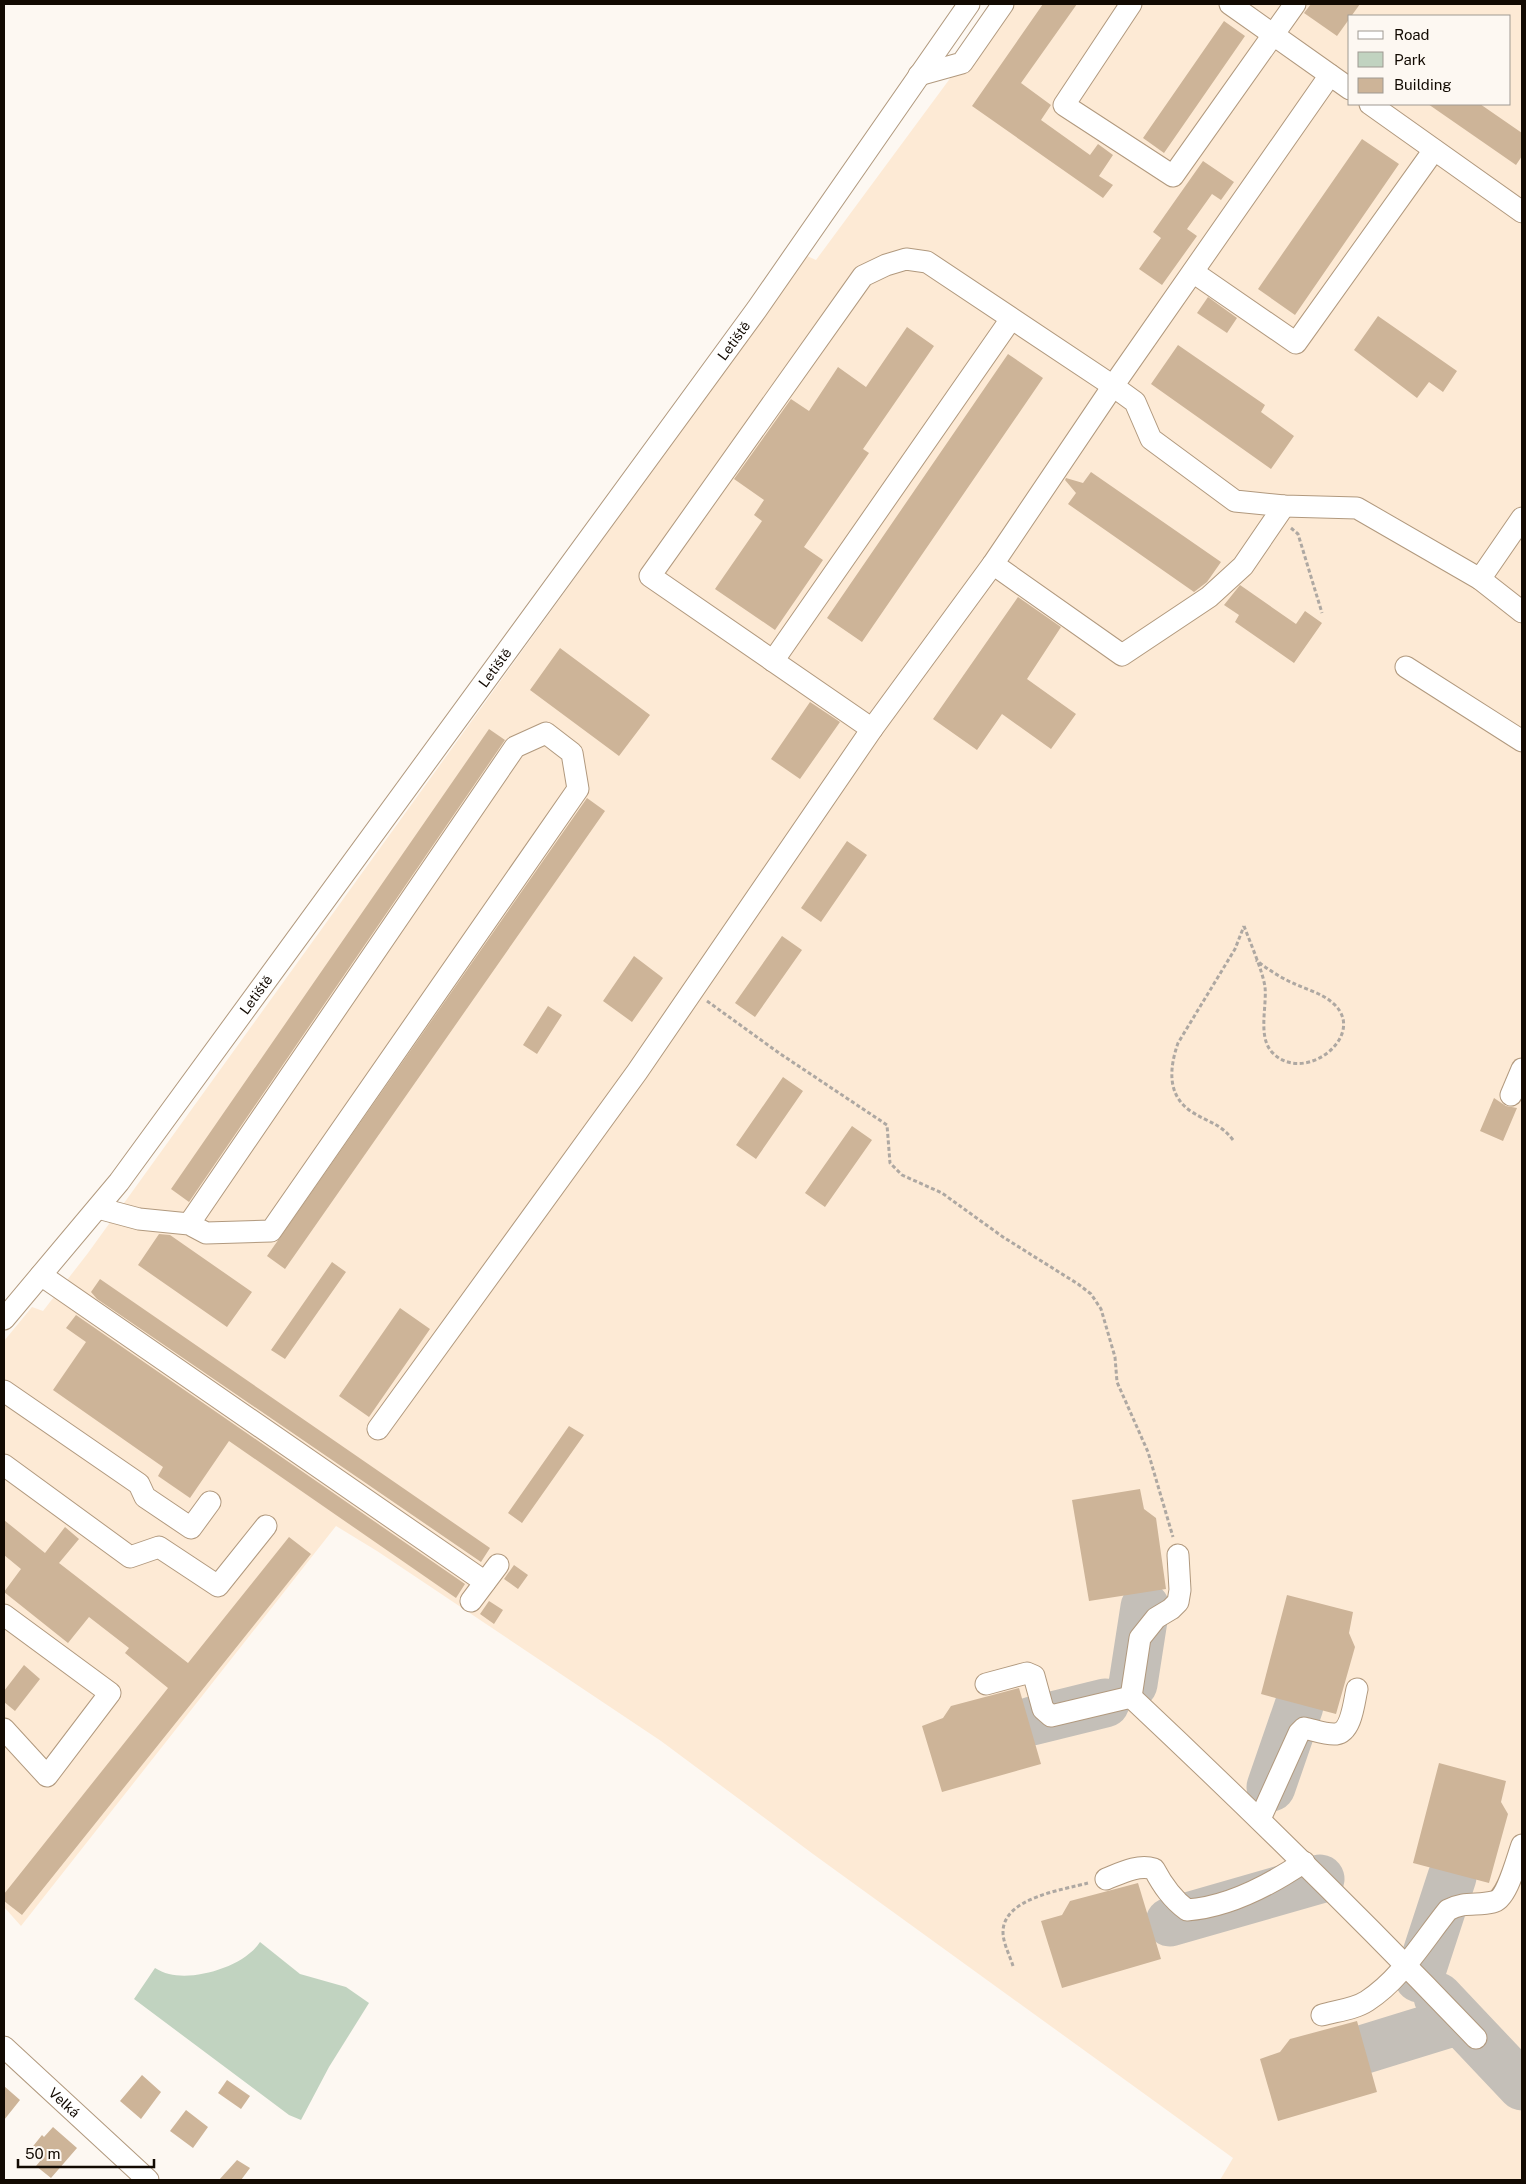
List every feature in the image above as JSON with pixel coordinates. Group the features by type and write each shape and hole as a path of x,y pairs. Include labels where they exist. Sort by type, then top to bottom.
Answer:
{"street":[{"name":"Letiště","path":"4,1320 98,1208 149,1142 752,317 969,4"},
{"path":"920,76 962,63 1003,4"},
{"path":"1131,4 1064,105 1173,176 1295,4"},
{"path":"1230,4 1275,34 1348,88"},
{"path":"378,1429 637,1072 872,729 993,564 1113,386 1330,75"},
{"path":"1371,105 1522,212"},
{"path":"1193,272 1296,344 1434,150"},
{"path":"872,729 650,576 863,276 886,264 906,259 927,262 1135,402 1151,439 1235,501 1280,512 1357,508 1480,579 1522,612"},
{"path":"773,661 1011,319"},
{"path":"993,564 1122,655 1209,597 1243,566 1280,512"},
{"path":"1480,579 1522,518"},
{"path":"1406,667 1522,741"},
{"path":"98,1208 139,1219 189,1224 206,1233 271,1231 578,789 572,753 546,734 515,748 189,1224"},
{"path":"1512,1095 1522,1069"},
{"path":"41,1275 485,1582"},
{"path":"4,1391 139,1484 145,1497 191,1528 210,1502"},
{"path":"4,1465 130,1557 159,1547 218,1586 266,1526"},
{"path":"1130,1697 1140,1638 1156,1618 1171,1609 1178,1602 1180,1590 1178,1555"},
{"path":"471,1601 498,1565"},
{"path":"4,1615 110,1693 47,1776 4,1729"},
{"path":"986,1684 1027,1673 1034,1676 1043,1709 1051,1716 1130,1697"},
{"path":"1260,1819 1298,1733 1304,1728 1337,1734 1345,1730 1357,1689"},
{"path":"1130,1697 1304,1862 1406,1964 1476,2038"},
{"path":"1322,2014 1365,2003 1386,1986 1406,1964 1448,1910 1457,1905 1494,1902 1502,1897 1522,1845"},
{"path":"1106,1879 1131,1869 1147,1867 1154,1869 1169,1894 1178,1904 1187,1910 1196,1910 1244,1895 1283,1876 1304,1862"},
{"name":"Velká","path":"4,2048 148,2180"}],"path":[{"path":"1280,512 1298,534 1322,614"},
{"path":"1233,1140 1226,1130 1218,1124 1181,1104 1174,1093 1171,1077 1173,1058 1189,1023 1235,949 1244,926 1265,986 1266,1041 1271,1050 1280,1058 1298,1064 1307,1063 1326,1055 1339,1042 1343,1022 1340,1012 1329,1000 1293,984 1256,960"},
{"path":"694,990 779,1053 887,1125 890,1163 902,1175 942,1193 1003,1237 1078,1284 1090,1294 1101,1309 1115,1357 1117,1382 1148,1452 1178,1555"},
{"path":"1013,1966 1003,1933 1009,1912 1016,1906 1044,1895 1106,1879"}],"shaded area":[{"path":"1005,4 1522,4 1522,2180 1220,2180 1233,2158 813,1854 661,1741 377,1551 336,1526 21,1926 4,1907 4,1341 32,1307 43,1311 88,1253 807,256 816,260"}],"green space":[{"path":"260,1942 300,1974 346,1987 369,2003 329,2067 301,2120 289,2115 134,1999 155,1968 167,1974 180,1976 219,1970 243,1958 253,1951"}],"building":[{"path":"1043,4 1077,4 1021,83 1051,105 1041,120 1090,155 1098,144 1113,155 1099,176 1113,185 1103,198 972,106"},
{"path":"1311,4 1360,4 1352,15 1348,15 1348,21 1337,36 1304,13"},
{"path":"1224,21 1245,36 1164,153 1143,138"},
{"path":"1429,105 1481,105 1522,133 1522,156 1516,165"},
{"path":"1362,139 1399,164 1295,315 1258,289"},
{"path":"1203,161 1234,182 1221,200 1212,194 1187,229 1197,236 1162,285 1139,269 1161,238 1153,232"},
{"path":"1208,297 1237,318 1227,333 1197,313"},
{"path":"1378,316 1457,371 1443,392 1429,382 1417,398 1354,350"},
{"path":"907,327 934,346 863,449 869,453 804,547 823,560 775,630 715,589 762,521 754,515 764,500 734,479 791,399 809,411 838,367 866,387"},
{"path":"1178,345 1265,405 1261,412 1294,436 1271,469 1151,384"},
{"path":"1008,354 1043,378 862,642 827,618"},
{"path":"1091,472 1221,562 1207,582 1194,592 1068,504 1076,493 1065,480 1066,478 1083,483"},
{"path":"1240,585 1296,624 1305,611 1322,623 1294,663 1235,622 1239,615 1224,605"},
{"path":"1018,597 1061,627 1027,679 1076,714 1051,749 1002,714 977,750 933,719"},
{"path":"560,648 650,715 619,756 530,690"},
{"path":"810,702 840,722 800,779 771,759"},
{"path":"489,729 505,740 189,1202 171,1189"},
{"path":"587,798 605,811 285,1269 267,1256"},
{"path":"847,841 867,855 821,922 801,908"},
{"path":"782,936 802,950 755,1017 735,1003"},
{"path":"634,956 663,978 632,1022 603,1001"},
{"path":"548,1006 562,1015 537,1054 523,1045"},
{"path":"783,1077 803,1091 756,1159 736,1145"},
{"path":"1494,1098 1506,1106 1517,1108 1503,1141 1480,1131"},
{"path":"852,1126 872,1140 825,1207 805,1193"},
{"path":"159,1234 170,1235 252,1292 227,1327 138,1265"},
{"path":"332,1262 346,1272 285,1359 271,1350"},
{"path":"100,1279 490,1548 481,1562 97,1299 91,1292"},
{"path":"400,1308 430,1329 369,1417 339,1396"},
{"path":"76,1315 465,1584 456,1598 229,1441 190,1498 158,1476 163,1467 53,1390 86,1342 66,1328"},
{"path":"569,1426 584,1435 522,1523 508,1513"},
{"path":"1140,1489 1144,1509 1156,1518 1166,1589 1089,1601 1072,1500"},
{"path":"4,1520 45,1553 65,1527 79,1539 59,1563 188,1663 289,1537 311,1554 22,1915 4,1901 4,1894 168,1688 125,1653 129,1648 89,1617 68,1643 4,1592 21,1569 4,1555"},
{"path":"514,1565 528,1575 518,1589 504,1579"},
{"path":"1287,1595 1353,1612 1349,1633 1355,1647 1336,1714 1261,1694"},
{"path":"489,1601 503,1610 494,1624 480,1614"},
{"path":"24,1665 40,1679 15,1711 4,1702 4,1691"},
{"path":"1019,1688 1041,1764 942,1792 922,1726 943,1718 951,1706"},
{"path":"1439,1763 1506,1781 1501,1802 1508,1814 1489,1883 1413,1863"},
{"path":"1138,1883 1161,1959 1062,1988 1041,1921 1062,1915 1070,1901"},
{"path":"1357,2021 1377,2092 1278,2121 1260,2059 1280,2052 1290,2039"},
{"path":"142,2075 161,2092 141,2119 120,2101"},
{"path":"227,2080 250,2096 241,2109 218,2093"},
{"path":"4,2086 20,2100 4,2120"},
{"path":"186,2110 208,2127 193,2148 170,2131"},
{"path":"53,2127 77,2148 51,2178 36,2166 41,2160 30,2150 42,2135 44,2137"},
{"path":"237,2160 250,2168 241,2180 219,2180"}],"taxiway":[{"path":"1133,1684 1145,1607"},
{"path":"1032,1721 1105,1703"},
{"path":"1271,1787 1299,1706"},
{"path":"1419,1978 1452,1877"},
{"path":"1170,1922 1320,1879"},
{"path":"1438,1997 1522,2086"},
{"path":"1365,2049 1459,2020"}]}
